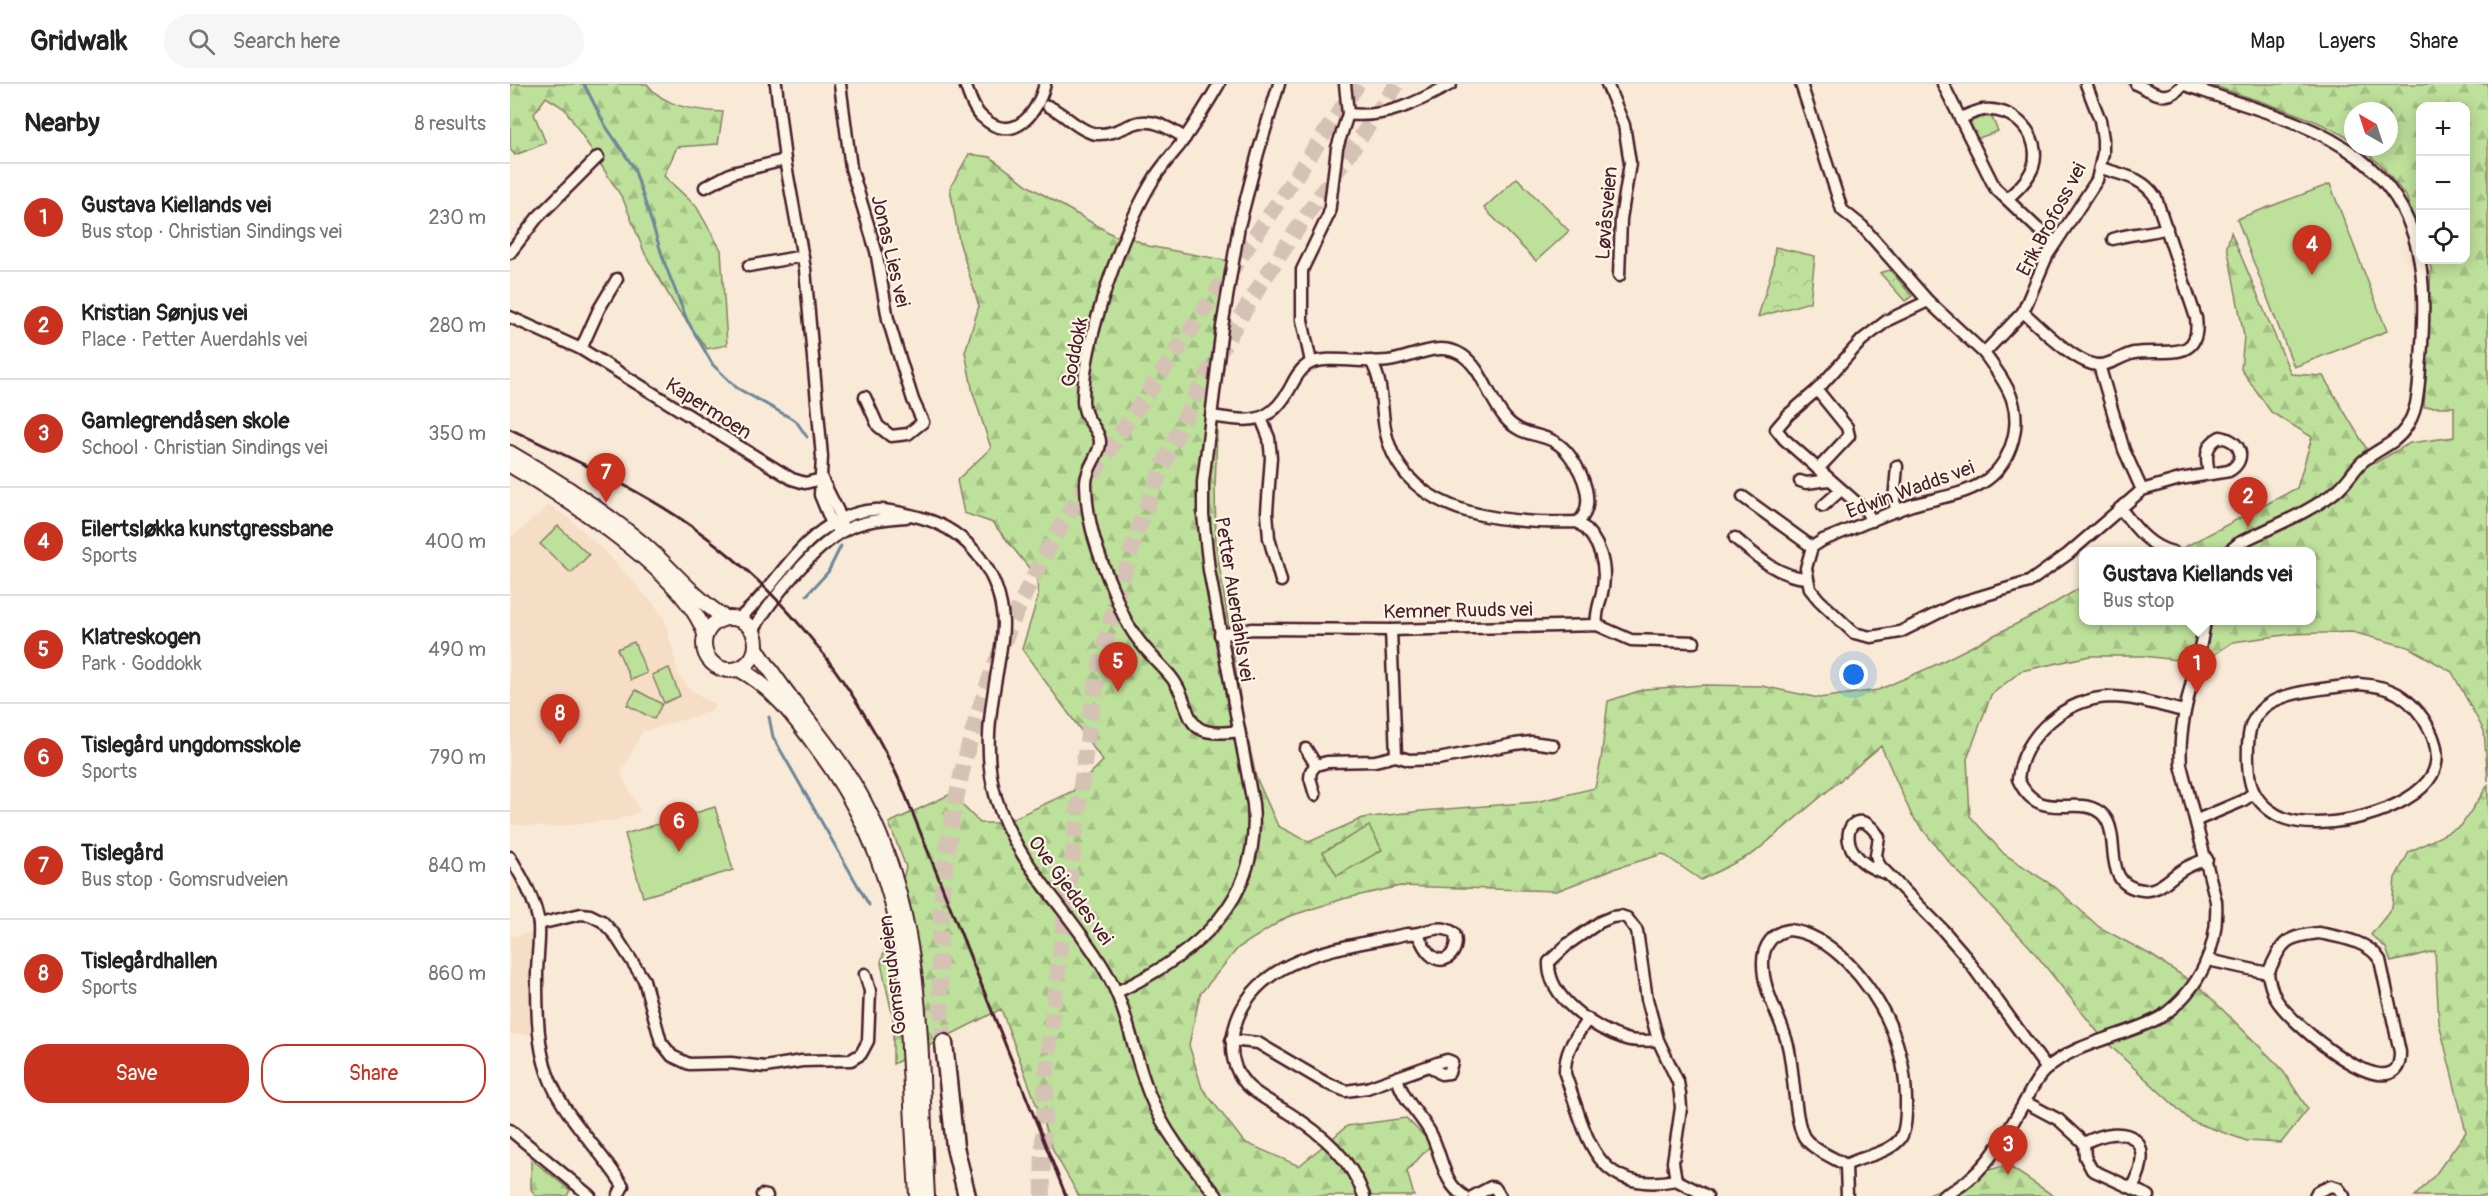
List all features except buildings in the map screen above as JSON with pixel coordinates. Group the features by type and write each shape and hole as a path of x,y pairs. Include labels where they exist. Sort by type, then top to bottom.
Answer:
{"highway":[{"path":"944,1043 956,1147 967,1196"}],"main road":[{"path":"510,453 572,491 611,519 657,556 708,606 749,626 753,631 756,648 750,661 739,669 723,669 712,663 704,647 705,634 699,619 688,602 650,564 589,515 510,465"},
{"path":"705,634 715,622 731,618"},
{"name":"Gomsrudveien","path":"756,648 771,673 815,727 851,780 880,835 895,875 911,940 917,995 927,1196"},
{"name":"Gomsrudveien","path":"739,669 760,681 773,692 819,751 854,805 885,879 897,923 904,965 916,1196"}],"street":[{"path":"777,84 785,160 803,256 822,457 820,495 841,532"},
{"name":"Jonas Lies vei","path":"840,84 851,168 876,251 888,319 913,400 923,422 908,434 891,435 879,426 864,397"},
{"path":"965,84 981,117 994,125 1007,128 1022,123 1030,117 1040,103 1045,84"},
{"name":"Goddokk","path":"1219,84 1185,138 1156,174 1135,218 1096,324 1087,363 1083,403 1086,416 1098,435 1100,444 1089,466 1086,483 1090,525 1096,549 1131,630 1176,682 1195,726 1213,734 1239,731"},
{"name":"Petter Auerdahls vei","path":"1117,992 1150,976 1208,932 1227,910 1243,883 1251,855 1254,828 1253,804 1209,570 1203,515 1204,467 1229,280 1239,226 1257,153 1279,84"},
{"path":"1311,362 1302,320 1302,270 1329,214 1337,148 1348,114 1346,84"},
{"path":"1348,114 1372,115 1392,111 1451,84"},
{"name":"Løvåsveien","path":"1607,84 1624,125 1630,163 1621,219 1619,276"},
{"path":"1801,84 1842,210 1873,237 1928,301 1984,352"},
{"path":"1943,84 1995,188 2037,228 2056,242"},
{"name":"Erik Brofoss vei","path":"1984,352 2023,312 2047,256 2089,195 2101,168 2103,153 2100,120 2086,84"},
{"path":"2136,84 2152,93 2169,96 2177,92 2183,84 2311,130 2336,142 2374,171 2401,208 2418,251 2423,273 2423,333 2416,408 2404,430 2363,462 2341,487 2327,498 2234,547"},
{"path":"1048,106 1063,113 1080,127 1097,134 1144,121 1171,129 1185,138"},
{"path":"1961,118 1983,110 2000,111 2013,116 2032,138 2033,166 2023,185 2007,199"},
{"path":"510,252 537,218 598,157"},
{"path":"705,187 732,173 785,160"},
{"path":"2023,312 2078,358 2098,365 2132,353 2172,352 2184,349 2195,341 2198,333 2196,318 2156,198 2150,189 2138,180 2101,168"},
{"path":"2113,238 2122,235 2152,233 2167,228"},
{"path":"749,266 803,256"},
{"path":"580,349 599,309 617,279"},
{"path":"1872,521 1866,512 1784,439 1776,429 1788,415 1817,390 1862,340 1888,320 1928,301"},
{"name":"Kapermoen","path":"510,317 580,349 782,474 799,482 822,479"},
{"path":"1211,416 1248,420 1261,418 1280,405 1300,371 1311,362 1322,359 1362,363 1407,358 1439,348 1460,354 1474,368 1506,419 1527,432 1557,441 1568,452 1587,496 1587,511 1578,522"},
{"name":"Edwin Wadds vei","path":"1812,547 1897,511 1973,488 1992,476 2006,458 2014,433 2015,407 2007,386 1984,352"},
{"path":"1371,362 1381,382 1381,408 1389,443 1400,466 1416,485 1434,498 1471,512 1522,521 1578,522 1593,539 1604,567 1597,625"},
{"path":"2098,365 2124,450 2142,490"},
{"path":"1817,390 1847,427 1849,436 1818,469"},
{"path":"1261,418 1269,438 1271,457 1267,512 1269,538 1281,581"},
{"path":"1897,466 1894,501 1897,511"},
{"path":"1743,497 1812,547 1806,561 1810,589 1854,633 1871,637 1900,632 1956,604 2029,582 2068,554 2142,490 2209,474"},
{"path":"1800,481 1806,483 1829,480"},
{"path":"1823,506 1841,489"},
{"path":"2120,508 2141,534 2159,547"},
{"name":"Ove Gjeddes vei","path":"731,618 764,594 809,542 836,522 876,509 889,509 942,526 964,540 981,559 995,584 1002,609 1003,625 989,727 989,761 995,795 1009,832 1025,861 1094,953 1117,992 1128,1021 1149,1095 1162,1122 1179,1149 1217,1196"},
{"name":"Ove Gjeddes vei","path":"753,631 763,614 797,572 824,545 841,532 875,520 912,516"},
{"path":"1735,538 1778,570 1793,578 1807,579"},
{"name":"Kemner Ruuds vei","path":"1220,635 1252,629 1391,630 1597,625 1631,640 1694,642"},
{"path":"1942,1196 1969,1180 1994,1154 2047,1069 2066,1056 2161,1017 2190,990 2208,960 2217,918 2216,901 2181,765 2184,711 2202,644 2204,625"},
{"path":"1391,630 1396,756"},
{"path":"2359,684 2380,687 2398,694 2411,704 2433,739 2437,754 2428,781 2402,800 2368,816 2337,822 2287,819 2268,809 2254,793 2248,762 2250,730 2253,720 2265,707 2280,698 2359,684"},
{"path":"2184,711 2111,697 2078,705 2037,733 2023,755 2018,779 2030,798 2040,804 2092,808 2099,811 2109,823 2118,876 2134,888 2144,891 2158,888 2180,871 2207,859"},
{"path":"1315,795 1311,771 1316,765 1327,762 1375,761 1396,756 1409,760 1438,759 1531,742 1552,745"},
{"path":"1306,749 1316,765"},
{"path":"2197,820 2242,801 2254,793"},
{"path":"1885,873 1866,863 1850,847 1847,837 1848,830 1854,823 1866,824 1873,828 1879,837 1876,855 1879,865 1962,952 2047,1069"},
{"path":"510,857 525,884 539,924 537,975 543,1060 548,1075 572,1117 623,1186 618,1196"},
{"path":"539,924 581,914 597,917 615,935 644,980 661,1042 672,1056 689,1064 731,1063 765,1066 802,1061 851,1060 861,1054 868,1041 870,991 865,974"},
{"path":"1658,1040 1628,1040 1604,1030 1558,995 1551,982 1549,962 1568,944 1600,922 1621,916 1632,923 1637,930 1647,999 1658,1040 1678,1082 1681,1108 1673,1162 1676,1180"},
{"path":"1781,931 1801,931 1841,956 1881,1005 1898,1043 1905,1076 1906,1107 1904,1128 1900,1138 1892,1146 1846,1165 1812,1145 1802,1131 1788,1045 1772,1005 1762,962 1766,946 1772,937 1781,931"},
{"path":"2319,933 2344,938 2375,952 2383,971 2400,1052 2399,1064 2387,1074 2376,1074 2325,1048 2285,1011 2276,999 2268,973 2278,949 2300,935 2319,933"},
{"path":"1364,1196 1353,1172 1330,1144 1246,1084 1235,1065 1232,1040 1240,1013 1247,1001 1263,982 1290,964 1317,954 1407,934 1418,935"},
{"path":"2208,960 2268,973"},
{"path":"1588,1018 1564,1060 1565,1074 1598,1161 1618,1178 1630,1184 1645,1186 1676,1180 1707,1196"},
{"path":"1232,1040 1258,1043 1326,1083 1346,1091 1367,1088 1430,1066"},
{"path":"1397,1077 1400,1088 1431,1133 1452,1186 1464,1196"},
{"path":"2025,1102 2059,1120 2084,1143 2085,1157 2092,1170 2149,1196"},
{"path":"510,1130 590,1196"},
{"path":"2084,1143 2112,1134 2127,1135 2136,1141 2142,1148 2143,1157 2141,1171 2133,1187"},
{"path":"1846,1165 1847,1196"},
{"path":"2314,1196 2317,1192 2331,1186 2338,1188 2344,1196"},
{"path":"1473,1196 1491,1187 1495,1188 1500,1196"}],"shaded area":[{"path":"549,505 570,519 653,603 665,619 678,674 688,688 716,704 712,711 642,732 621,773 640,812 616,820 552,827 510,824 510,539"},
{"path":"533,932 535,1035 510,1034 510,937"}],"green space":[{"path":"510,84 647,84 654,92 672,103 692,109 723,112 718,144 677,147 664,176 696,206 721,250 727,345 707,349 674,304 645,254 623,199 565,109 546,97 534,114 546,143 515,155 510,149"},
{"path":"2208,84 2488,84 2488,781 2484,731 2452,672 2408,647 2352,632 2292,634 2233,642 2202,663 2143,656 2090,656 2021,671 1991,695 1967,759 1970,816 2004,854 2055,887 2099,927 2151,955 2200,987 2281,1068 2308,1109 2281,1143 2247,1141 2191,1121 2104,1040 2030,947 1949,862 1912,816 1881,746 1754,853 1701,880 1663,854 1613,869 1557,891 1400,886 1343,899 1287,917 1238,948 1200,994 1189,1045 1202,1088 1244,1142 1299,1166 1347,1126 1406,1118 1432,1144 1407,1171 1414,1196 1079,1196 1054,1152 1001,1009 893,1064 893,1018 881,963 906,867 889,823 951,794 980,823 1003,823 1073,791 1103,761 1022,649 1038,597 1037,578 993,523 964,513 957,480 991,448 973,393 965,352 979,306 959,241 950,188 969,154 990,157 1030,187 1115,236 1128,236 1148,246 1235,262 1219,374 1215,488 1216,545 1244,721 1256,777 1278,826 1309,842 1363,818 1536,802 1595,788 1608,701 1645,689 1703,685 1762,686 1819,698 1878,690 1931,667 2036,614 2079,588 2079,625 2316,625 2316,547 2185,547 2297,488 2312,437 2271,412 2241,369 2244,336 2227,246 2231,232 2291,374 2323,376 2375,463 2410,443 2454,437 2454,407 2424,407 2430,264 2470,264 2470,102 2416,102 2416,225 2406,196 2379,163 2370,156 2398,156 2398,102 2344,102 2344,136 2304,117"},
{"path":"1991,115 1998,131 1976,139 1970,121"},
{"path":"1517,178 1569,231 1536,261 1484,208"},
{"path":"2330,184 2387,331 2294,367 2237,219"},
{"path":"1775,247 1815,256 1810,302 1758,317 1773,266"},
{"path":"1890,270 1912,296 1905,301 1880,273"},
{"path":"558,526 589,555 571,573 540,544"},
{"path":"634,642 647,673 631,680 617,649"},
{"path":"669,668 680,696 664,703 652,675"},
{"path":"636,690 662,704 654,719 627,705"},
{"path":"2488,785 2488,1196 2415,1196 2435,1175 2466,1132 2439,1023 2435,951 2391,962 2386,948 2371,935 2392,908 2395,878 2409,852 2461,826"},
{"path":"715,807 733,870 643,897 625,834"},
{"path":"1369,826 1382,850 1337,876 1323,852"},
{"path":"531,1159 570,1190 567,1196 535,1196 531,1189"},
{"path":"2007,1165 2054,1196 1924,1196 1985,1171"}],"waterway":[{"path":"584,84 605,125 634,168 666,267 687,320 713,365 737,388 796,421 807,437"},
{"path":"807,595 828,572 841,546"},
{"path":"769,717 773,737 869,905"}],"tunnel":[{"path":"944,1043 940,981 941,919 946,858 956,797 971,737 990,678 1013,620 1055,536 1089,481 1358,84"},
{"path":"1043,1196 1046,1082 1082,776 1101,661 1125,571 1155,484 1203,383 1254,295 1397,84"}],"railway":[{"path":"510,429 627,487 664,508 702,534 772,595 803,628 831,664 857,702 901,784 1066,1196"}],"place":[{"name":"Eilertsløkka kunstgressbane","path":"2312,275"},
{"name":"Tislegård","path":"606,503"},
{"name":"Kristian Sønjus vei","path":"2248,527"},
{"name":"Klatreskogen","path":"1118,692"},
{"name":"Gustava Kiellands vei","path":"2197,694"},
{"name":"Tislegårdhallen","path":"560,744"},
{"name":"Tislegård ungdomsskole","path":"679,852"},
{"name":"Gamlegrendåsen skole","path":"2008,1175"}]}
